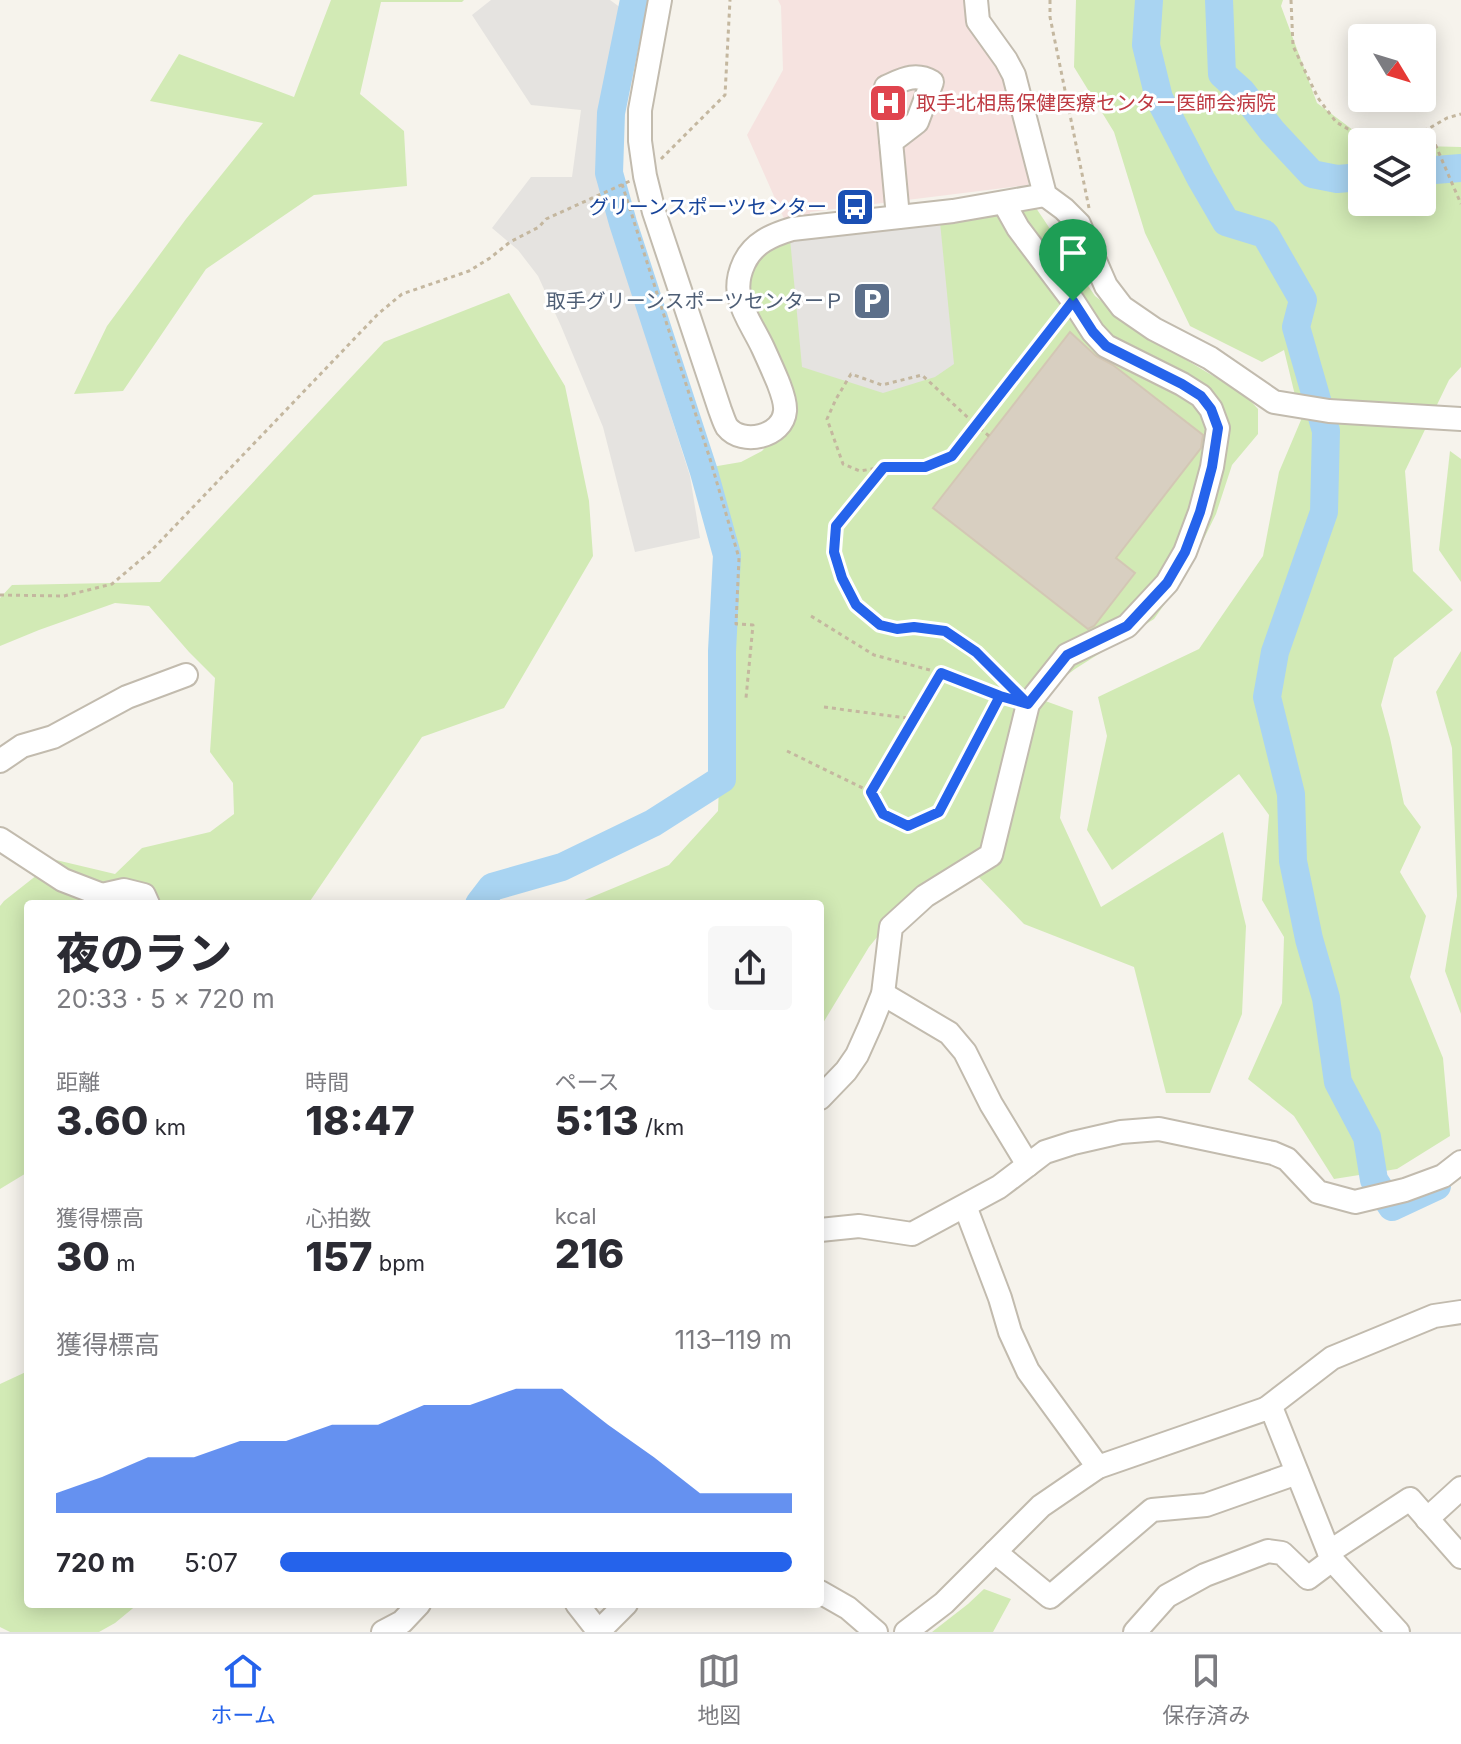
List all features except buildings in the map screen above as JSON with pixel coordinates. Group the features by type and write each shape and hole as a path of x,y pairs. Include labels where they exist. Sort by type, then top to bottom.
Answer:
{"street":[{"path":"660,0 640,110 645,176 654,212 720,410 727,426 735,433 752,438 765,435 782,420 785,412 783,394 738,294 739,274 747,256 760,243 774,234 792,229 1004,203 1045,195"},
{"path":"976,0 978,21 1014,75 1045,195 1079,224 1106,286 1122,307 1154,329 1210,358 1274,402 1329,411 1461,419"},
{"path":"891,142 898,217"},
{"path":"824,1094 838,1082 857,1055 883,994 891,927 925,896 991,855 1028,704 1067,655 1127,626 1167,583 1185,552 1212,467 1218,428 1211,409 1201,396 1106,346 1018,228 1004,203"},
{"path":"0,761 22,746 53,737 127,697 186,675"},
{"path":"0,839 63,880 102,895 124,890 144,895 146,900"},
{"path":"883,994 949,1033 965,1052 991,1104 1028,1165"},
{"path":"824,1230 859,1226 912,1234 999,1187 1045,1152 1121,1132 1159,1129 1273,1153 1287,1159 1318,1192 1355,1202 1405,1190 1443,1176 1461,1162"},
{"path":"965,1206 1010,1332 1028,1371 1098,1467"},
{"path":"906,1632 944,1603 1041,1506 1098,1467 1267,1408 1332,1358 1434,1316 1461,1312"},
{"path":"1267,1408 1271,1407 1331,1556 1398,1632"},
{"path":"995,1552 1050,1597 1152,1510 1206,1505 1297,1473"},
{"path":"1427,1519 1461,1488"},
{"path":"1135,1632 1167,1596 1205,1575 1268,1551 1282,1553 1308,1578 1331,1556 1410,1499 1461,1557"},
{"path":"824,1594 848,1608 876,1632"},
{"path":"383,1632 402,1622 415,1608"},
{"path":"580,1608 599,1632 622,1608"}],"path":[{"path":"0,595 64,596 112,584 151,551 378,314 402,294 469,271 510,242 539,227 546,219 645,176 725,95 730,0"},
{"path":"1050,0 1050,17 1090,211"},
{"path":"1291,0 1293,46 1318,98 1336,122 1348,129"},
{"path":"1430,128 1461,114"},
{"path":"1436,147 1461,204"},
{"path":"622,184 739,558 736,624 753,625 746,698"},
{"path":"989,436 976,425 922,375 882,385 851,374 827,419 843,464 860,471 884,467 925,467 952,456 976,425 1073,301"},
{"path":"884,467 836,526 834,552 842,578 856,605 880,625 897,629 914,627 945,631 976,652 1028,704"},
{"path":"811,616 874,655 941,673 1028,704"},
{"path":"871,792 941,673"},
{"path":"787,751 871,792 883,814 908,826 939,812 1000,696"},
{"path":"824,707 914,719"}],"shaded area":[{"path":"491,0 610,0 621,8 605,103 598,169 607,214 690,476 700,538 635,552 603,427 561,326 538,276 518,250 492,228 531,177 572,177 581,110 531,105 472,15"},
{"name":"取手北相馬保健医療センター医師会病院","path":"778,0 986,0 988,22 1030,172 1028,185 810,212 810,220 785,221 747,135 783,70 781,6"},
{"name":"取手グリーンスポーツセンターＰ","path":"940,222 954,364 935,377 883,393 802,367 790,239"}],"green space":[{"path":"331,0 464,0 381,2 360,94 404,131 407,186 314,195 206,269 123,391 74,394 107,326 186,219 263,123 150,101 179,54 294,97"},
{"path":"1076,0 1283,0 1281,6 1317,103 1350,128 1348,216 1436,216 1436,146 1461,147 1461,367 1449,380 1405,471 1413,571 1453,610 1394,658 1381,705 1404,804 1421,827 1400,872 1426,916 1410,977 1443,1058 1450,1136 1397,1169 1334,1179 1294,1116 1248,1079 1282,1003 1284,937 1262,900 1269,815 1239,774 1112,870 1087,830 1107,736 1098,697 1199,649 1263,556 1279,472 1301,420 1284,350 1262,362 1190,326 1145,233 1114,132 1074,67"},
{"path":"1034,205 1095,296 1153,340 1245,395 1258,409 1258,434 1232,465 1216,514 1188,571 1154,619 1075,669 1037,698 1073,711 1060,818 1101,907 1223,832 1246,926 1242,1014 1210,1093 1166,1093 1134,967 1024,924 972,870 905,903 869,947 824,1021 824,900 585,900 669,865 718,811 728,569 700,469 741,462 762,451 790,421 770,344 748,291 749,273 758,258 770,245 791,238"},
{"path":"509,293 565,386 589,501 593,556 504,708 422,737 311,900 24,900 24,1174 0,1189 0,906 56,860 115,874 142,848 210,832 234,814 233,783 210,752 215,678 149,606 115,603 0,646 0,598 12,585 160,582 384,342"},
{"path":"1450,451 1461,459 1461,582 1439,550"},
{"path":"1461,651 1461,1014 1445,971 1457,896 1452,748 1436,692"},
{"path":"24,1373 24,1608 133,1608 99,1632 10,1632 0,1627 0,1384"},
{"path":"984,1589 1011,1599 993,1632 932,1632 968,1604"}],"waterway":[{"path":"482,900 492,887 562,867 653,823 722,779 722,651 727,555 704,472 609,173 611,113 634,0"},
{"path":"1149,0 1146,45 1159,98 1226,222 1265,234 1303,300 1296,327 1326,431 1324,512 1275,652 1267,697 1291,794 1293,861 1309,939 1326,998 1338,1082 1367,1137 1374,1180 1392,1207 1437,1186"},
{"path":"1219,0 1222,74 1242,92 1272,131 1312,174 1348,178"},
{"path":"1436,170 1461,168"}],"place":[{"name":"取手北相馬保健医療センター医師会病院","path":"888,103"},
{"name":"グリーンスポーツセンター","path":"855,207"},
{"name":"取手グリーンスポーツセンターＰ","path":"872,301"}],"route":[{"path":"1073,301 952,456 925,467 884,467 836,526 834,552 842,578 856,605 880,625 897,629 914,627 945,631 976,652 1028,704 1000,696 939,812 908,826 883,814 871,792 941,673 1028,704 1067,655 1127,626 1146,607 1167,583 1185,552 1200,512 1218,428 1211,409 1201,396 1182,384 1106,346 1073,301"}]}
